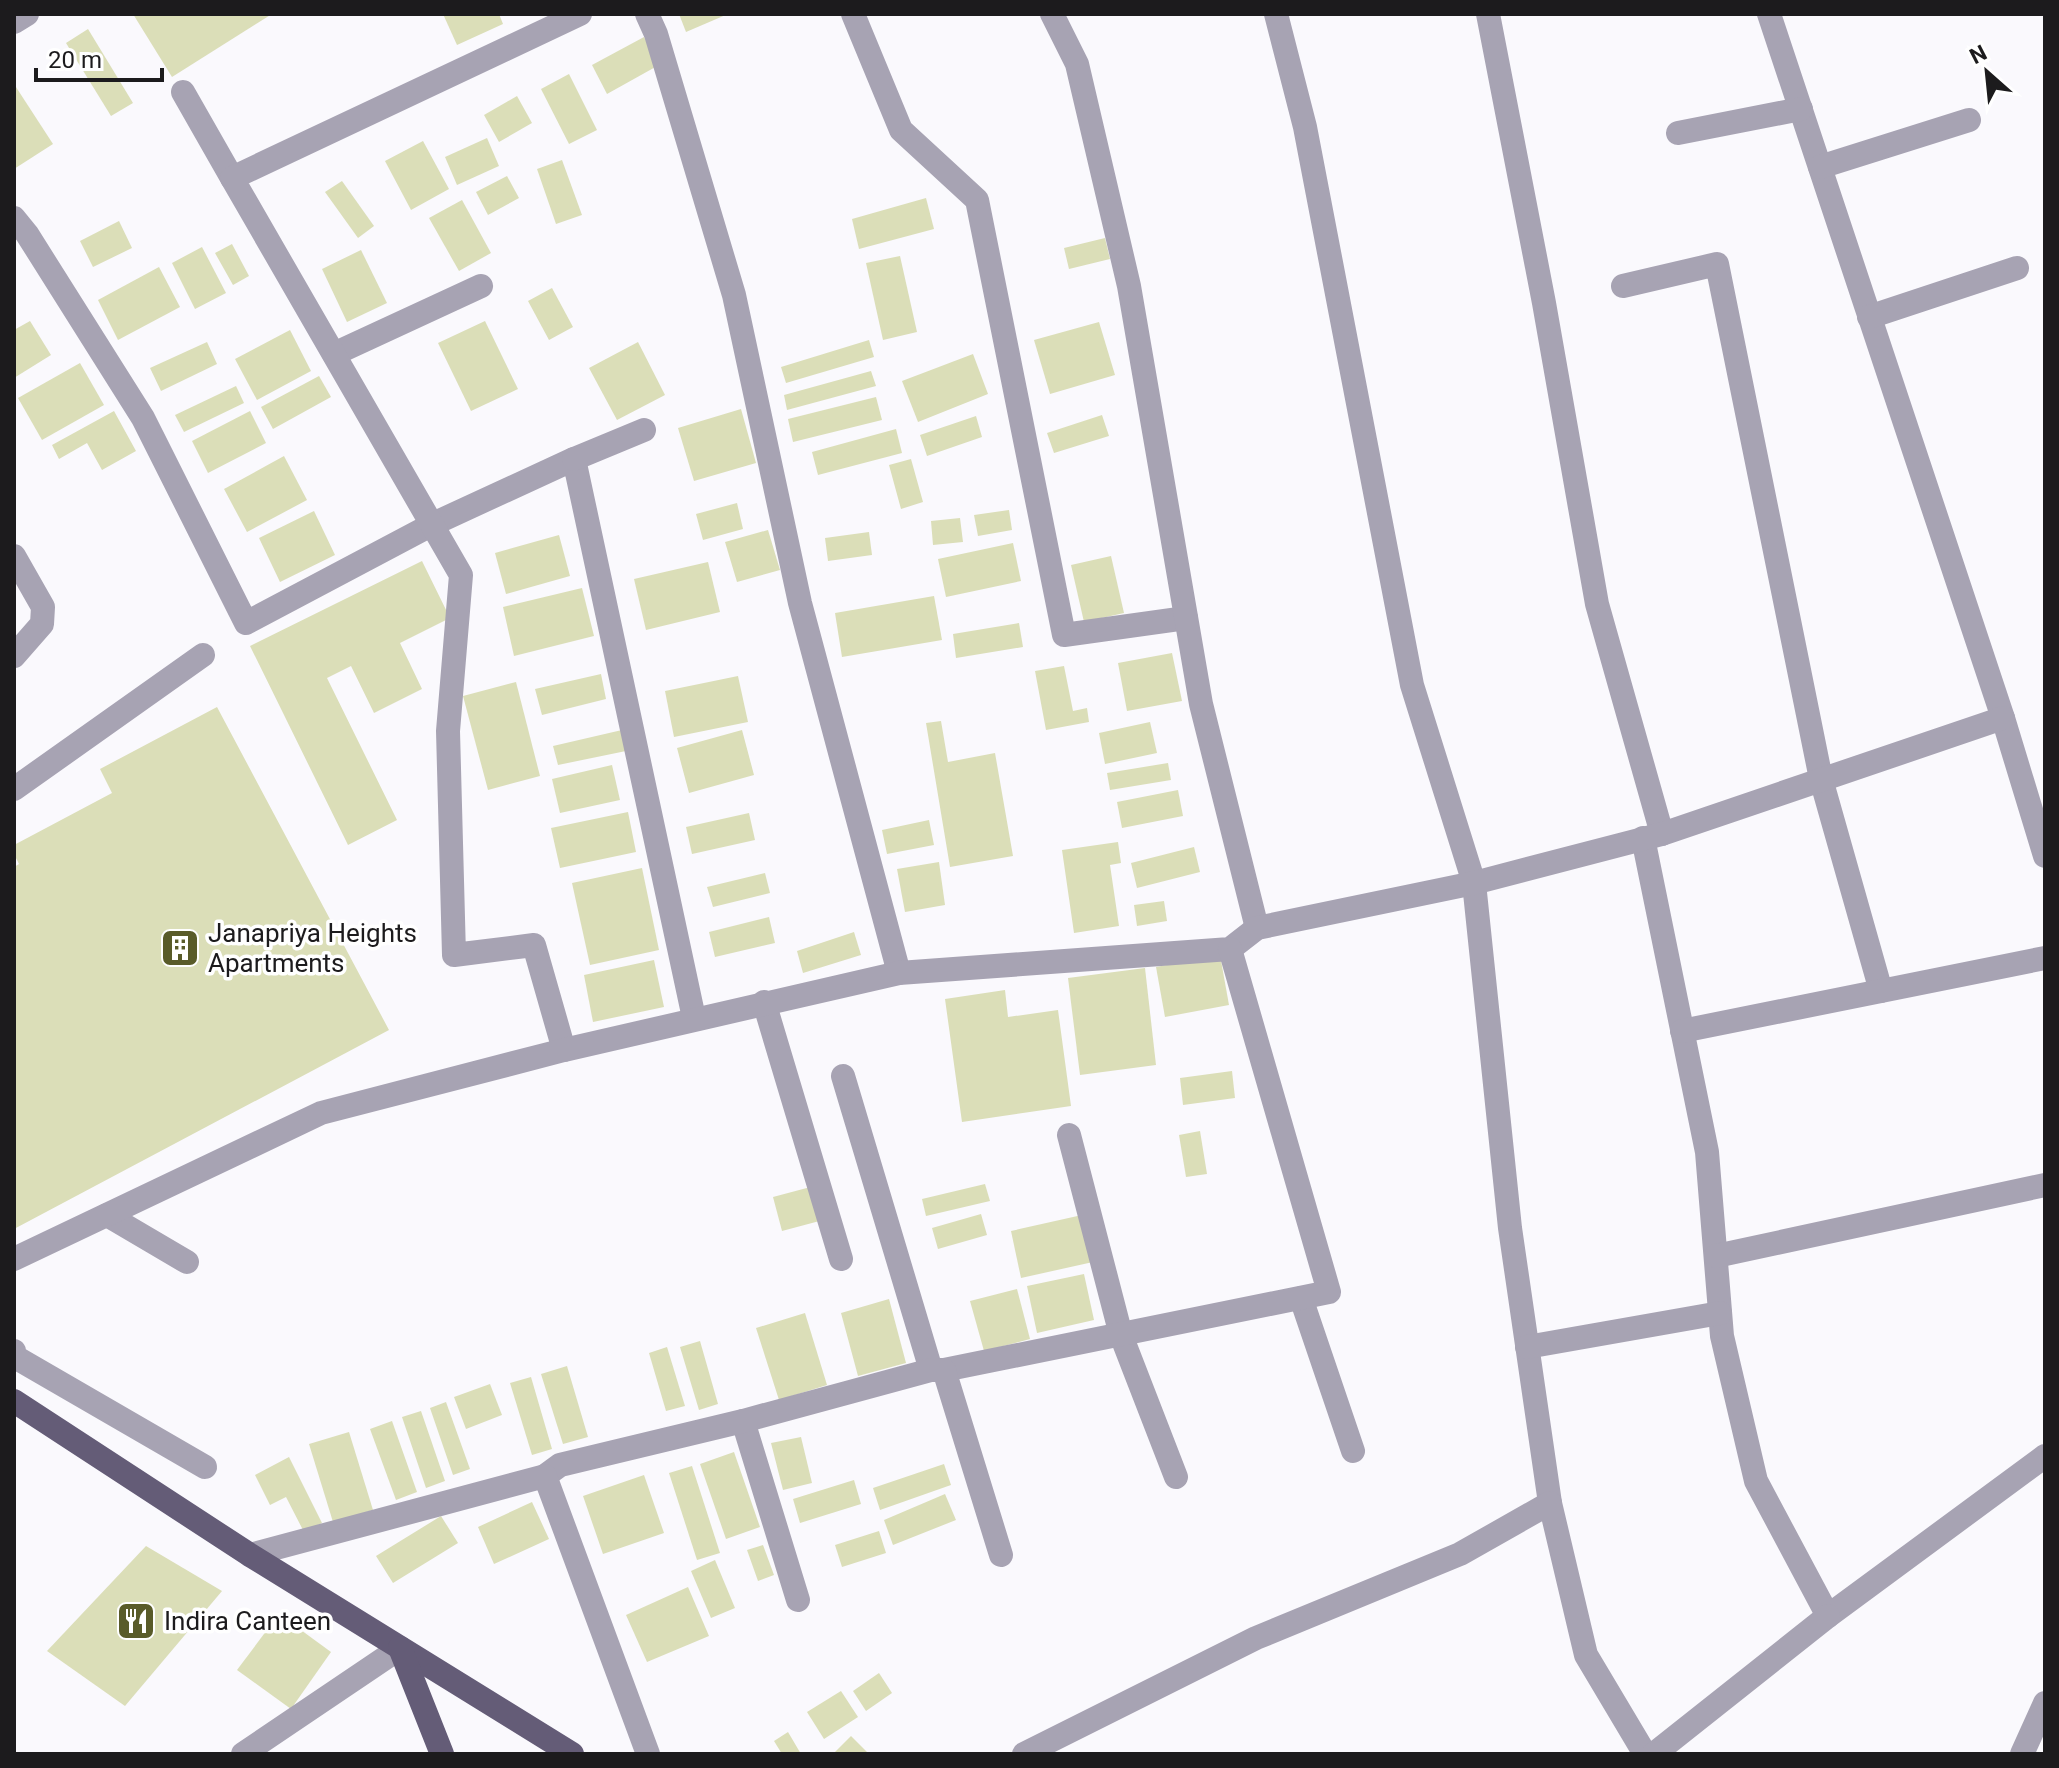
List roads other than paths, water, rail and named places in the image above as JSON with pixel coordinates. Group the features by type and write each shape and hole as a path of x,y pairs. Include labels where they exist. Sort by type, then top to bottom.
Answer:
{"main road":[{"path":"14,1401 250,1555 572,1754"},
{"path":"400,1648 442,1754"}],"street":[{"path":"14,22 27,14"},
{"path":"232,178 580,14"},
{"path":"647,14 734,295 800,603 899,973"},
{"path":"853,14 901,130 977,200 1064,635 1186,618"},
{"path":"1052,14 1077,64 1129,286 1201,704 1257,928"},
{"path":"1276,14 1305,127 1412,685 1474,883 1510,1228 1550,1503 1586,1655 1645,1754"},
{"path":"1488,14 1544,303 1597,604 1652,836 1682,1031 1707,1152 1722,1336 1756,1481 1828,1616"},
{"path":"1769,14 2003,718 2045,856"},
{"path":"183,92 461,575 448,731 454,955 534,945 564,1050"},
{"path":"1678,133 1801,109"},
{"path":"1820,167 1969,120"},
{"path":"14,218 143,418 246,623 433,524 644,430"},
{"path":"1623,286 1717,264 1821,779 1881,991"},
{"path":"1869,317 2017,268"},
{"path":"334,354 481,286"},
{"path":"574,459 694,1018"},
{"path":"14,556 43,607 42,624 14,656"},
{"path":"14,789 203,655"},
{"path":"14,1259 321,1113 694,1018 899,973 1230,949 1257,928 1474,883 1652,836 2003,718"},
{"path":"250,1555 545,1476 560,1465 938,1370 1329,1292 1230,949"},
{"path":"1682,1031 2045,958"},
{"path":"764,1002 841,1259"},
{"path":"843,1076 1001,1555"},
{"path":"1069,1135 1121,1335 1176,1477"},
{"path":"1716,1256 2045,1185"},
{"path":"107,1215 187,1262"},
{"path":"1301,1298 1353,1451"},
{"path":"1527,1347 1720,1313"},
{"path":"14,1351 15,1357 205,1467"},
{"path":"743,1421 798,1600"},
{"path":"1654,1754 1828,1616 2045,1456"},
{"path":"545,1476 648,1754"},
{"path":"1024,1754 1256,1638 1460,1554 1550,1503"},
{"path":"243,1754 400,1648"},
{"path":"2022,1754 2045,1703"}],"place":[{"name":"Janapriya Heights Apartments","path":"180,948"},
{"name":"Indira Canteen","path":"136,1621"}]}
